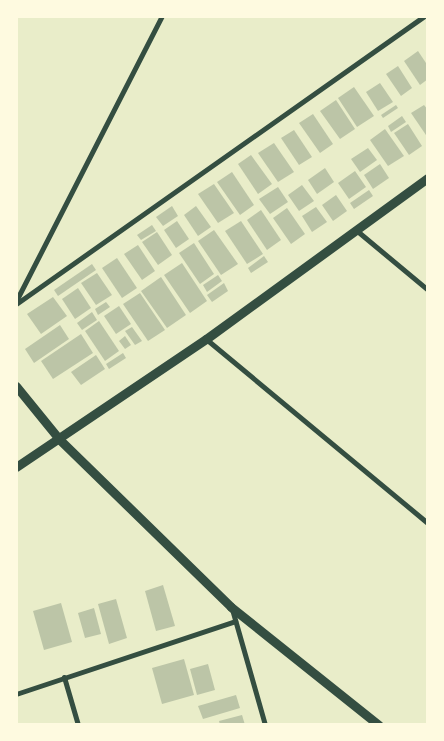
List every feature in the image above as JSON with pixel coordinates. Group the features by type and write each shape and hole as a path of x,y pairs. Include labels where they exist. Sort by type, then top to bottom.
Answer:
{"street":[{"path":"16,302 162,16"},
{"path":"16,302 424,16"},
{"path":"16,467 206,339 428,178"},
{"path":"356,230 428,290"},
{"path":"206,339 428,523"},
{"path":"16,386 59,439 231,606 379,725"},
{"path":"231,606 265,725"},
{"path":"16,694 235,621"},
{"path":"64,677 78,725"}],"building":[{"path":"418,51 428,66 428,79 420,85 404,61"},
{"path":"398,66 412,88 401,96 386,74"},
{"path":"380,83 393,102 378,111 366,92"},
{"path":"354,87 374,116 357,127 338,98"},
{"path":"336,100 355,129 340,139 320,111"},
{"path":"396,105 398,108 383,118 381,115"},
{"path":"424,105 428,110 428,138 411,113"},
{"path":"313,114 333,144 320,153 299,123"},
{"path":"402,116 406,122 391,132 388,126"},
{"path":"408,124 422,146 409,155 394,133"},
{"path":"385,129 404,156 388,166 370,140"},
{"path":"294,130 312,157 299,165 281,138"},
{"path":"274,143 294,172 278,182 258,153"},
{"path":"368,148 377,160 360,172 351,159"},
{"path":"251,155 272,184 258,194 238,164"},
{"path":"380,164 389,178 373,189 364,175"},
{"path":"325,168 334,182 317,194 308,180"},
{"path":"355,171 366,187 349,199 338,183"},
{"path":"232,172 254,205 240,215 217,182"},
{"path":"214,184 234,213 218,223 198,194"},
{"path":"302,185 314,201 299,211 288,195"},
{"path":"278,187 288,202 270,214 259,199"},
{"path":"369,190 373,196 354,209 350,203"},
{"path":"336,195 347,211 333,221 322,205"},
{"path":"172,206 178,216 163,226 156,217"},
{"path":"196,206 211,227 198,236 184,215"},
{"path":"316,207 327,222 312,232 302,216"},
{"path":"287,208 305,234 291,244 273,218"},
{"path":"261,210 281,240 267,250 247,220"},
{"path":"177,221 189,239 176,248 164,230"},
{"path":"241,221 263,254 247,264 225,231"},
{"path":"152,225 156,231 141,240 137,235"},
{"path":"214,230 238,264 221,275 198,241"},
{"path":"157,232 172,255 158,265 142,242"},
{"path":"194,243 214,274 200,284 179,253"},
{"path":"138,245 155,271 142,280 124,254"},
{"path":"264,256 268,262 251,273 248,268"},
{"path":"117,258 137,288 122,298 102,268"},
{"path":"182,263 207,301 190,313 164,275"},
{"path":"92,264 96,270 58,296 54,290"},
{"path":"97,273 112,295 96,305 81,283"},
{"path":"218,275 222,281 207,292 203,285"},
{"path":"161,277 186,315 167,328 141,291"},
{"path":"224,283 228,291 212,302 207,295"},
{"path":"78,288 91,308 75,319 62,299"},
{"path":"140,293 165,330 148,341 123,304"},
{"path":"53,297 67,316 41,334 27,314"},
{"path":"106,302 110,307 98,315 95,309"},
{"path":"119,306 131,324 116,334 104,316"},
{"path":"92,312 97,320 82,330 77,323"},
{"path":"99,321 119,351 105,361 85,331"},
{"path":"60,325 69,339 34,363 25,349"},
{"path":"132,327 142,341 135,345 125,331"},
{"path":"81,334 93,353 53,379 41,361"},
{"path":"125,336 131,345 125,349 119,341"},
{"path":"123,353 126,358 109,369 106,364"},
{"path":"96,355 105,369 81,385 71,372"},
{"path":"163,585 175,626 156,631 145,591"},
{"path":"116,599 127,638 109,644 98,604"},
{"path":"61,603 72,642 44,650 33,611"},
{"path":"94,608 101,634 85,638 78,613"},
{"path":"184,659 194,695 162,704 152,668"},
{"path":"208,664 215,690 197,695 190,669"},
{"path":"236,695 240,708 203,719 198,706"},
{"path":"242,715 245,725 220,725 219,721"}]}
